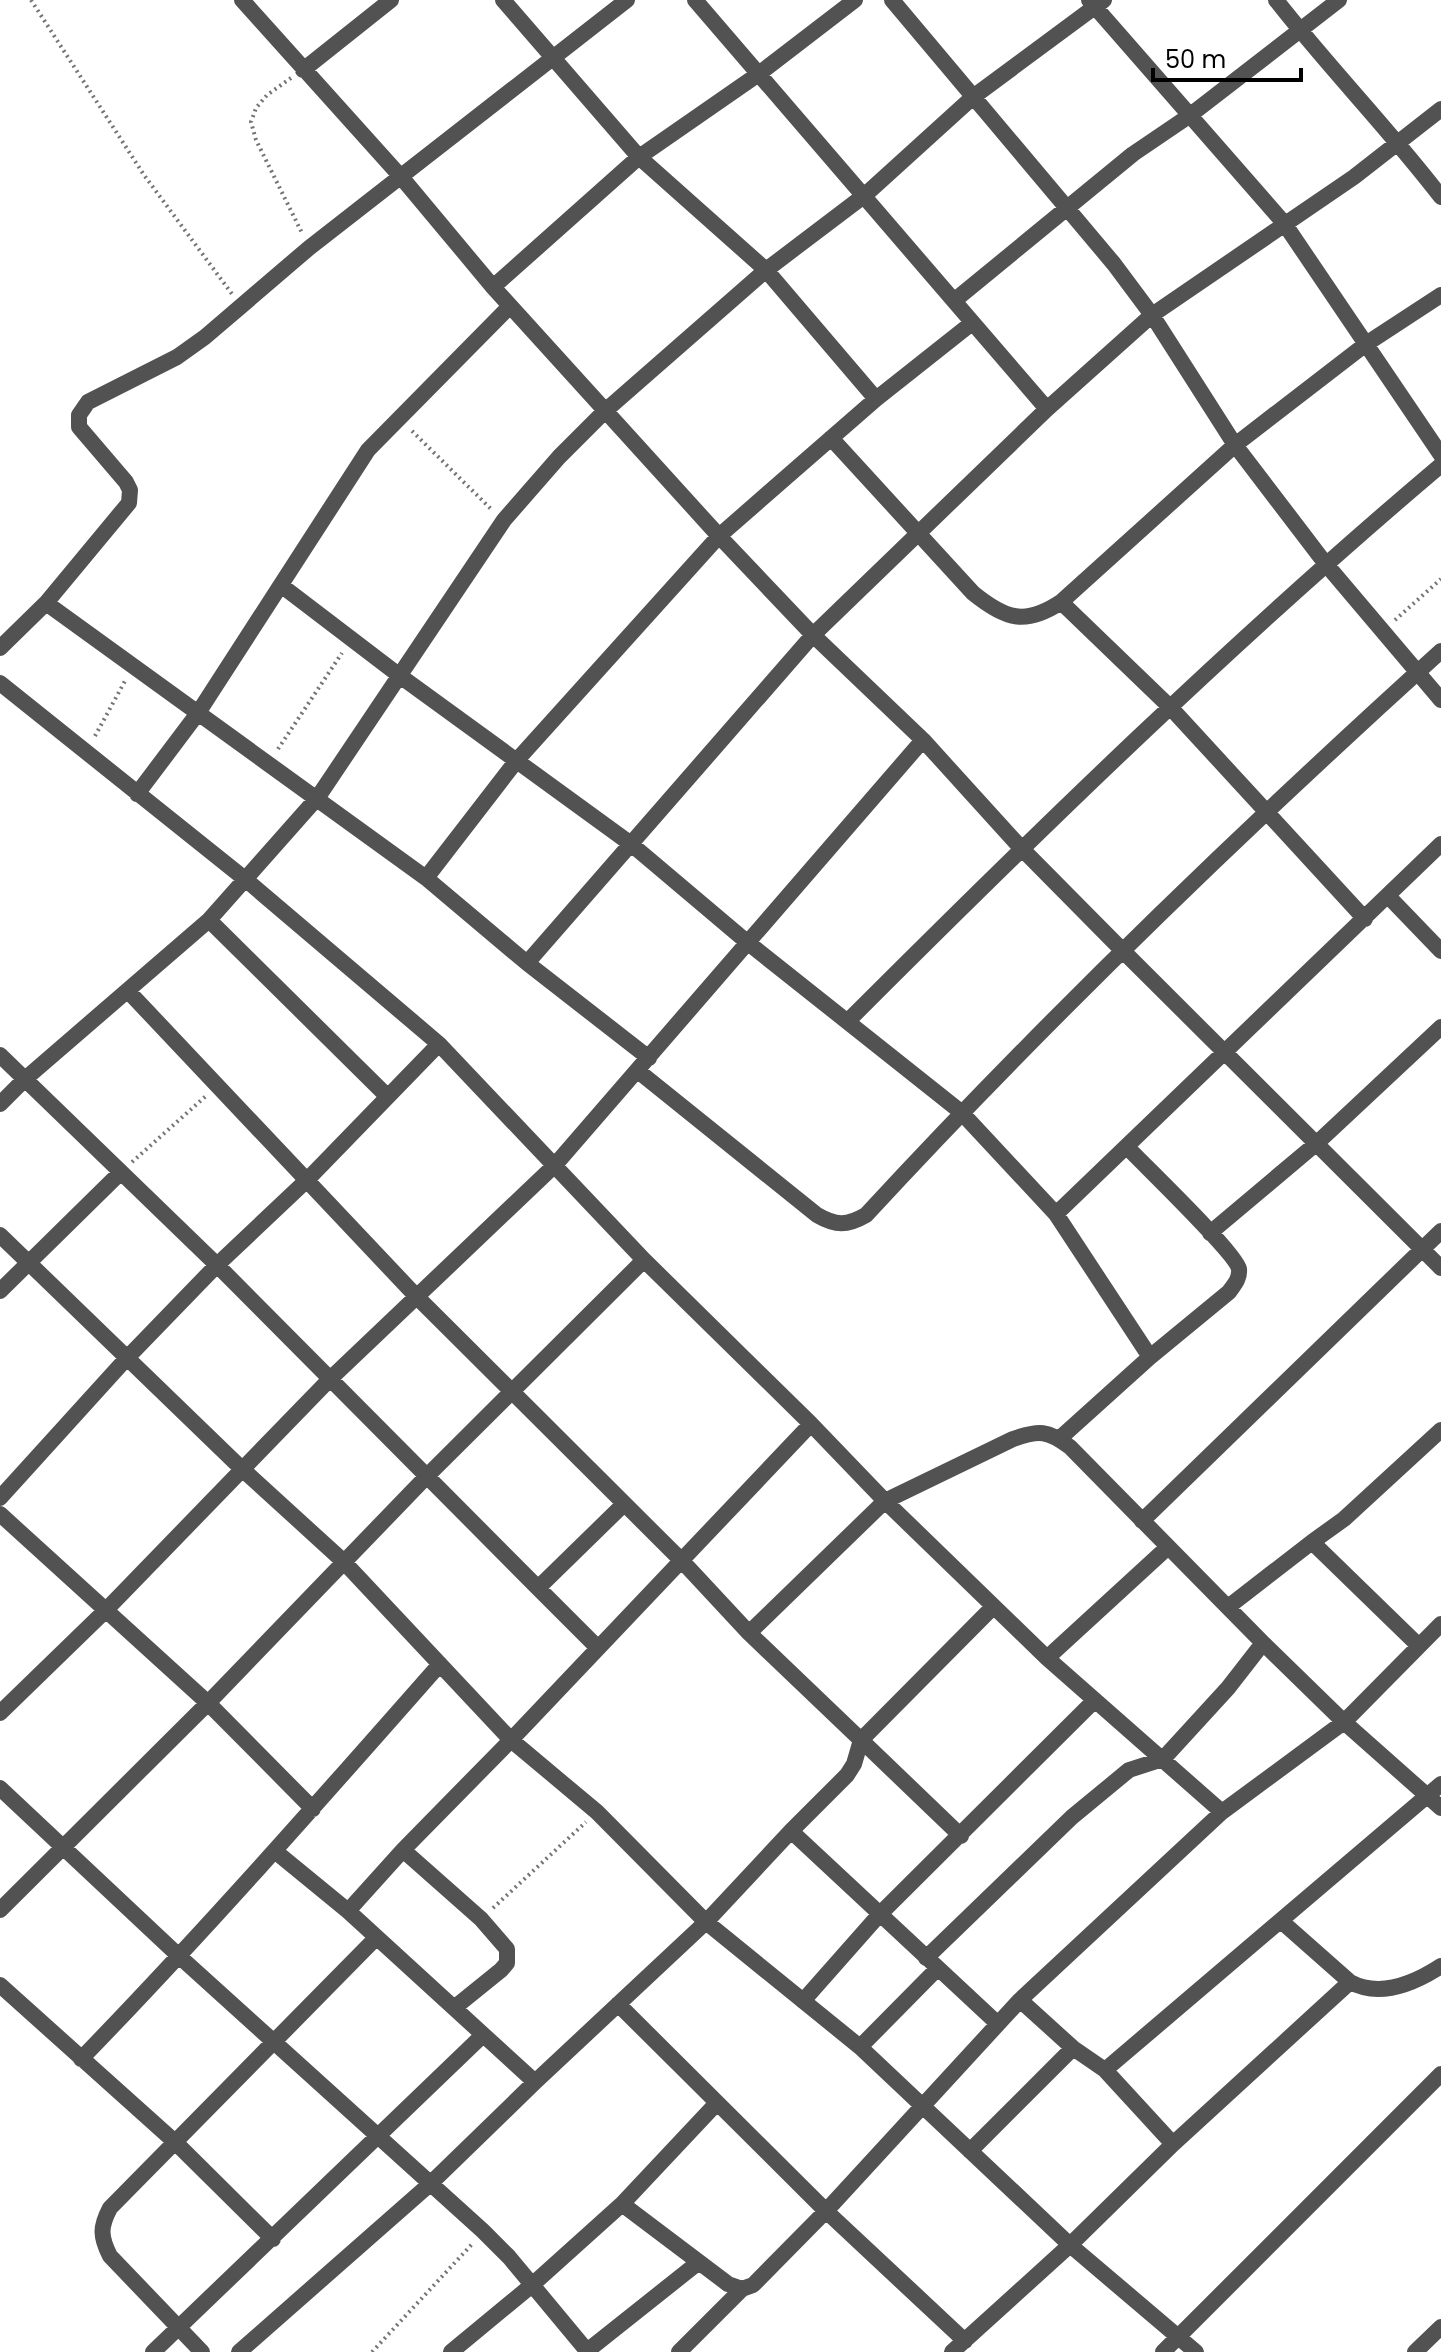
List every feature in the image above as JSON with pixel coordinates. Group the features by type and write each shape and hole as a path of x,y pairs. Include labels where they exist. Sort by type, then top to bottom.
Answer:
{"street":[{"path":"242,0 402,178 493,287 719,536 813,635 923,740 1021,848 1441,1268"},
{"path":"303,70 391,0"},
{"path":"503,0 639,157 766,270 876,399"},
{"path":"0,648 46,603 129,503 130,490 126,482 79,427 82,409 88,402 177,357 205,337 309,248 627,0"},
{"path":"695,0 1047,409"},
{"path":"493,287 639,157 760,73 855,0"},
{"path":"892,0 1068,208 1152,315 1235,445 1325,563 1441,700"},
{"path":"1276,0 1399,142 1441,197"},
{"path":"955,300 1133,154 1189,116 1339,0"},
{"path":"0,1104 209,920 318,797 504,520 559,457 605,411 766,270 865,195 973,97 1096,2 1189,116 1284,223 1441,455"},
{"path":"527,963 813,635 1047,409 1152,315 1354,177 1441,109"},
{"path":"831,438 973,593 991,608 1021,618 1042,614 1061,602 1235,445 1366,344 1441,295"},
{"path":"137,794 198,713 368,450 510,306"},
{"path":"426,878 517,760 719,536 876,399 972,323"},
{"path":"848,1021 1021,848 1170,707 1325,563 1441,465"},
{"path":"282,586 631,844 747,942 961,1112 1056,1214 1150,1357"},
{"path":"1061,602 1170,707 1365,919"},
{"path":"46,603 426,878 817,1215 841,1225 853,1223 866,1215 961,1112 1265,811 1441,651"},
{"path":"0,683 245,879 439,1044 644,1260 993,1607 1094,1701 1222,1812"},
{"path":"0,1713 104,1612 329,1380 555,1165 923,740"},
{"path":"1056,1214 1224,1049 1441,844"},
{"path":"1388,896 1441,951"},
{"path":"209,920 387,1096"},
{"path":"128,991 417,1297 682,1561 749,1633 961,1836"},
{"path":"1210,1233 1317,1143 1441,1027"},
{"path":"0,1498 126,1359 439,1044"},
{"path":"0,1055 217,1265 598,1648"},
{"path":"1059,1439 1150,1357 1229,1292 1239,1275 1236,1262 1127,1147"},
{"path":"0,1291 121,1172"},
{"path":"1142,1521 1441,1231"},
{"path":"0,1235 126,1359 343,1561 511,1740 597,1812 706,1922 860,2047 1070,2245 1196,2352"},
{"path":"0,1910 644,1260"},
{"path":"348,1911 811,1424"},
{"path":"1228,1607 1344,1519 1441,1430"},
{"path":"749,1633 885,1501 1013,1439 1033,1432 1049,1434 1059,1439 1344,1722 1441,1808"},
{"path":"538,1588 624,1504"},
{"path":"0,1514 104,1612 208,1703 313,1809"},
{"path":"1312,1542 1419,1646"},
{"path":"1047,1658 1168,1547"},
{"path":"239,2352 430,2184 706,1922 847,1775 854,1764 861,1740 993,1607"},
{"path":"679,2352 742,2289 753,2285 770,2270 1020,2000 1222,1812 1344,1722 1441,1624"},
{"path":"860,2047 931,1964 1072,1817 1129,1770 1163,1759 1228,1688 1263,1643"},
{"path":"81,2059 276,1852 440,1664"},
{"path":"803,2001 879,1915 1094,1701"},
{"path":"1105,2070 1441,1784"},
{"path":"0,1788 375,2136 483,2231 587,2351 699,2262"},
{"path":"791,1831 997,2023"},
{"path":"403,1850 481,1919 507,1949 507,1963 454,2008"},
{"path":"276,1852 348,1911 535,2082"},
{"path":"1281,1921 1350,1982 1360,1987 1377,1990 1407,1983 1441,1966"},
{"path":"202,2352 110,2256 101,2238 101,2225 110,2208 376,1938"},
{"path":"618,2004 958,2347 1350,1982"},
{"path":"0,1985 175,2142 273,2239"},
{"path":"1020,2000 1073,2048 1105,2070 1173,2144"},
{"path":"153,2352 483,2035"},
{"path":"970,2151 1073,2048"},
{"path":"1163,2352 1441,2074"},
{"path":"451,2352 622,2204 716,2104"},
{"path":"622,2204 728,2284 742,2289"},
{"path":"1415,2352 1441,2327"}],"path":[{"path":"31,0 144,175 240,305"},
{"path":"303,70 267,95 256,108 251,122 256,140 309,248"},
{"path":"399,418 504,520"},
{"path":"1383,631 1441,579"},
{"path":"269,763 353,638"},
{"path":"86,752 134,665"},
{"path":"121,1172 217,1087"},
{"path":"481,1919 597,1812"},
{"path":"372,2352 483,2231"}]}
